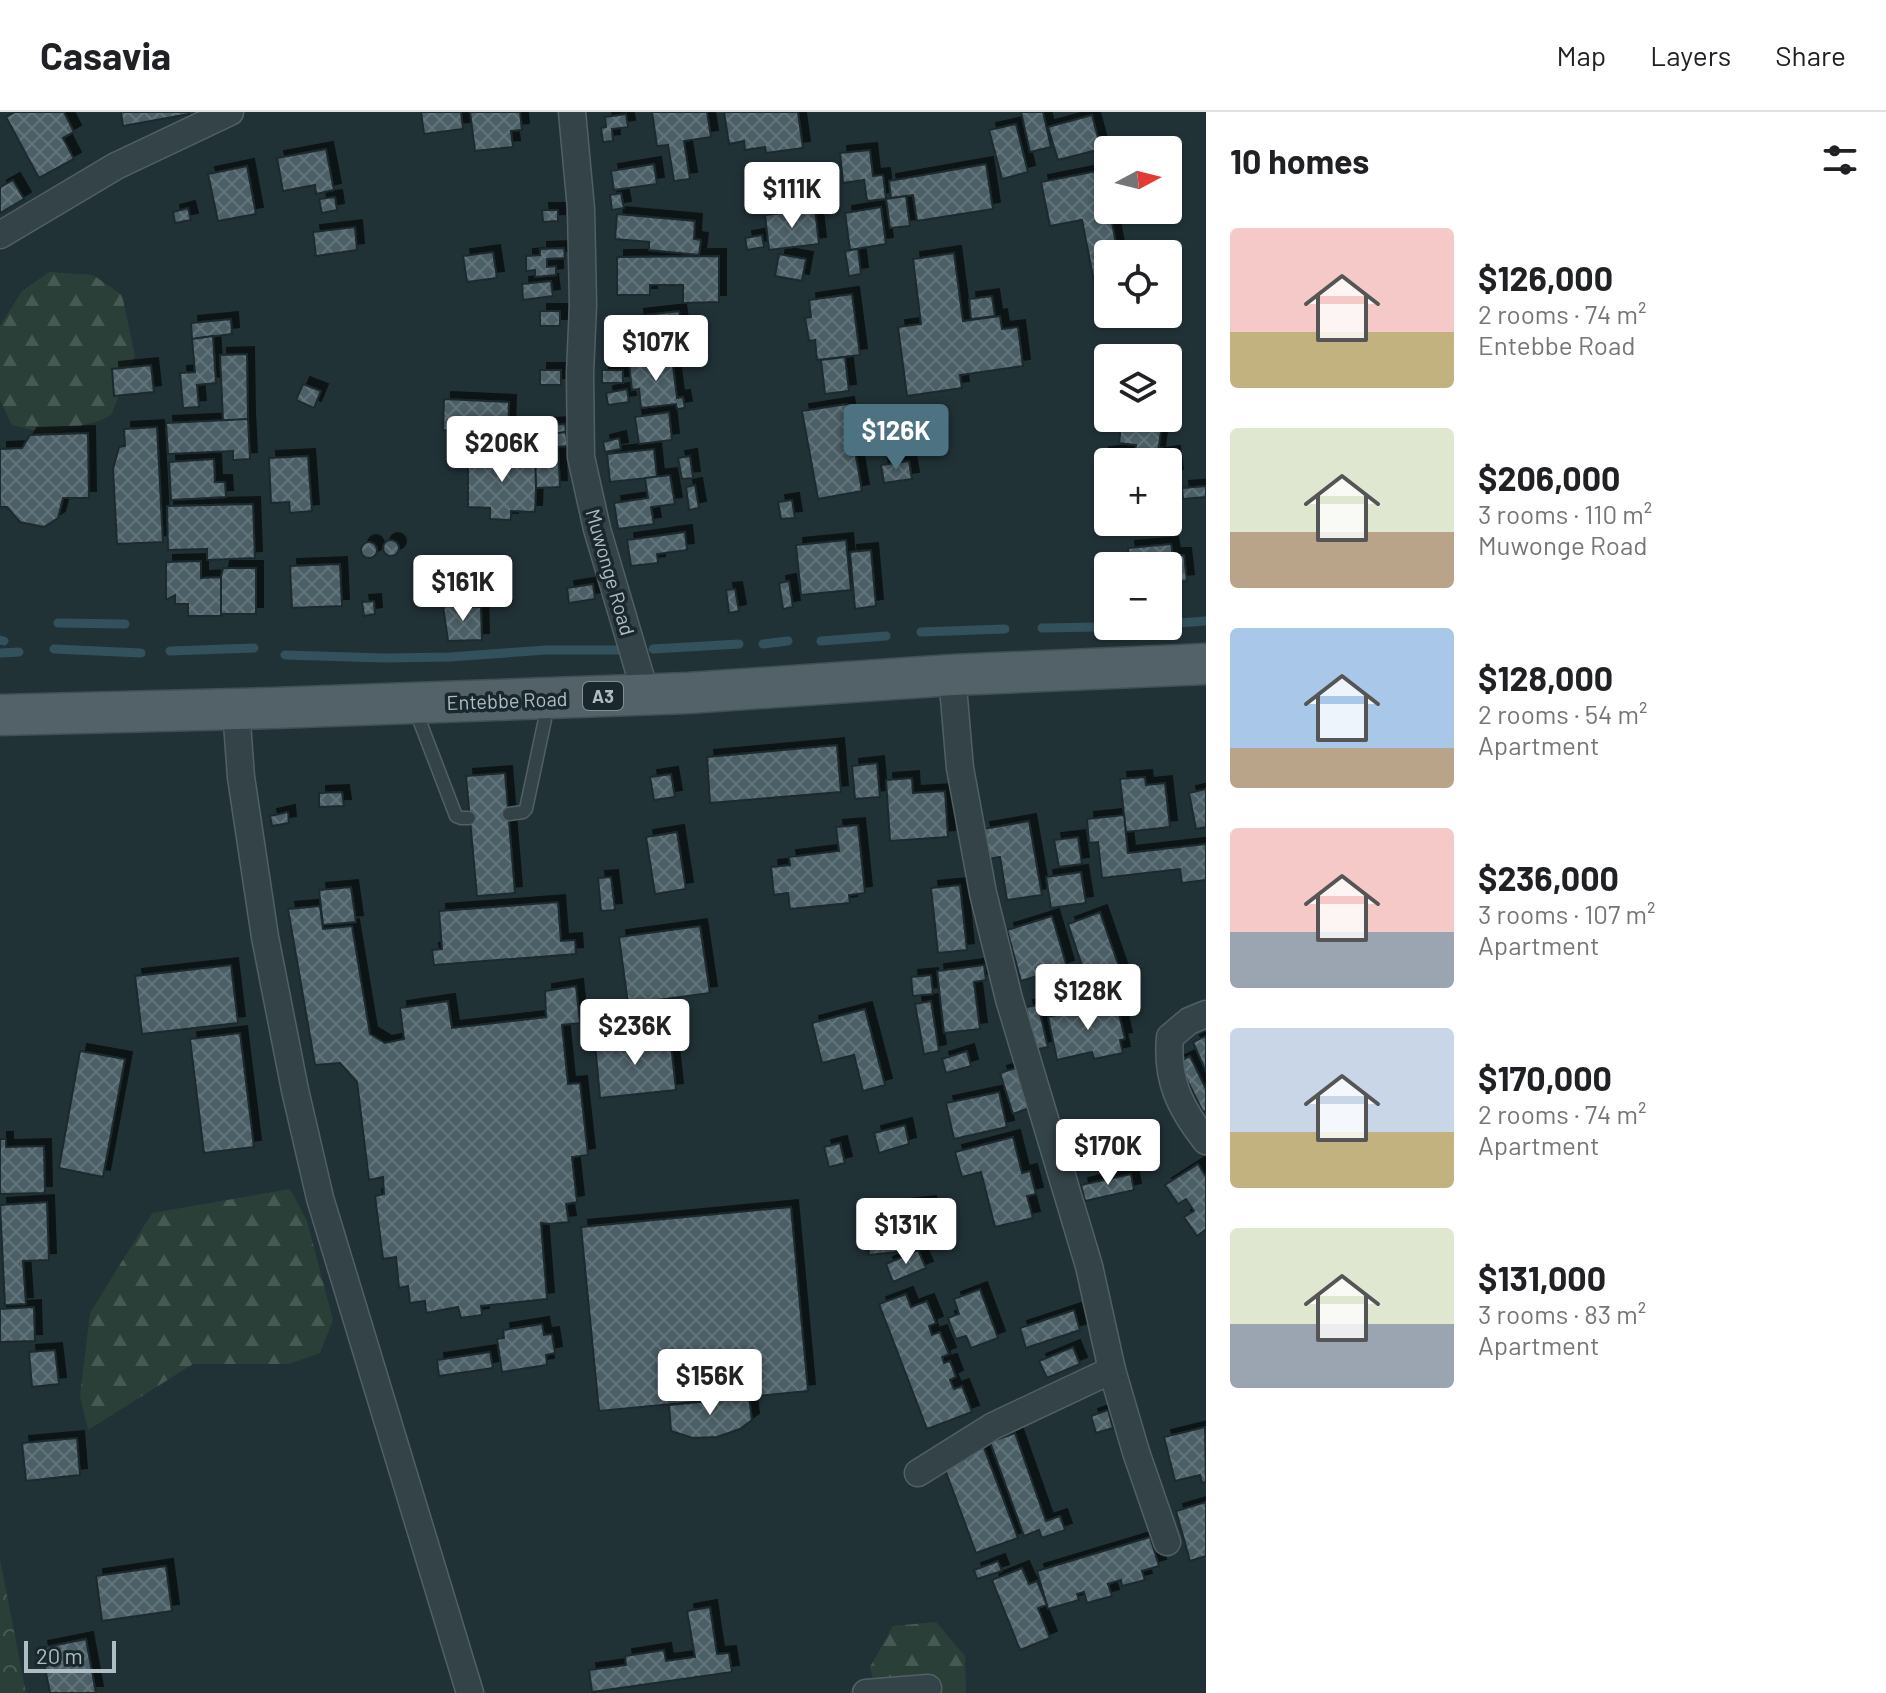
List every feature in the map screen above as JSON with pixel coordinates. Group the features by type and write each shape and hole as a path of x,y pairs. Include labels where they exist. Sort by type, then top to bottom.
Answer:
{"main road":[{"name":"Entebbe Road","path":"0,715 646,695 952,675 1206,664"}],"street":[{"path":"0,235 116,166 230,112"},
{"name":"Muwonge Road","path":"572,112 581,209 581,457 597,529 646,695"},
{"path":"952,675 960,768 983,893 1017,1027 1089,1266 1112,1370 1167,1542"},
{"path":"236,709 241,777 265,937 320,1198 470,1693"},
{"path":"1206,1014 1189,1021 1170,1037 1168,1059 1175,1092 1206,1141"},
{"path":"918,1473 993,1426 1112,1370"},
{"path":"866,1693 928,1688"}],"lane":[{"path":"509,814 526,809 550,698"},
{"path":"413,703 456,816 469,818"}],"green space":[{"path":"49,272 93,275 122,295 135,356 111,415 49,434 12,425 0,400 0,326 22,291"},
{"path":"290,1189 307,1221 333,1320 320,1353 289,1364 193,1364 88,1430 80,1396 90,1313 152,1213"},
{"path":"0,1559 26,1693 0,1693"},
{"path":"936,1622 965,1656 966,1693 876,1693 870,1667 893,1626"}],"building":[{"path":"15,112 64,112 74,132 63,138 74,159 39,178 6,117"},
{"path":"121,112 189,112 189,114 123,126"},
{"path":"421,112 461,112 463,129 424,134"},
{"path":"470,112 520,112 522,130 511,131 513,147 475,151"},
{"path":"652,112 707,112 711,137 684,141 690,179 674,181 668,145 657,146"},
{"path":"724,112 798,112 803,148 766,153 765,147 745,150 744,141 729,144"},
{"path":"1021,112 1043,112 1051,147 1030,152"},
{"path":"626,114 628,127 612,129 613,141 603,142 601,128 606,127 605,117"},
{"path":"1092,115 1098,136 1094,136 1094,151 1058,160 1048,127"},
{"path":"1016,124 1028,172 1002,179 989,130"},
{"path":"326,149 334,190 316,194 315,185 283,191 277,158"},
{"path":"870,150 873,176 883,175 886,199 867,201 864,180 843,183 840,153"},
{"path":"654,164 657,184 614,190 611,171"},
{"path":"986,164 993,209 917,221 913,195 891,198 889,181"},
{"path":"247,166 256,214 218,221 208,174"},
{"path":"1094,172 1094,224 1112,224 1115,240 1094,240 1094,282 1082,220 1050,226 1041,182"},
{"path":"13,180 24,199 0,213 0,187"},
{"path":"621,193 624,208 612,210 610,195"},
{"path":"906,196 910,226 890,228 886,199"},
{"path":"335,197 337,210 322,213 319,199"},
{"path":"881,207 886,244 850,250 845,213"},
{"path":"188,208 191,220 175,223 173,212"},
{"path":"815,209 819,244 769,250 765,215"},
{"path":"542,210 558,210 558,221 543,222"},
{"path":"617,214 695,221 694,239 701,240 699,255 649,250 649,242 615,239"},
{"path":"355,227 357,250 316,256 313,232"},
{"path":"762,235 764,247 747,250 745,238"},
{"path":"564,248 565,258 547,259 547,267 556,266 556,275 535,277 535,270 526,271 526,256 540,255 540,249"},
{"path":"858,249 861,274 849,276 845,251"},
{"path":"493,252 497,278 467,282 463,256"},
{"path":"954,253 963,321 1000,316 1002,329 1018,327 1023,366 960,375 962,388 907,396 898,327 921,324 913,259"},
{"path":"779,254 806,259 802,281 775,276"},
{"path":"719,256 719,302 683,303 683,285 650,285 650,295 617,295 617,257"},
{"path":"551,281 553,296 523,300 522,284"},
{"path":"852,294 860,355 817,360 815,340 809,341 805,318 811,317 809,300"},
{"path":"992,296 995,316 971,319 969,299"},
{"path":"540,311 560,311 560,326 540,326"},
{"path":"679,311 685,355 642,362 640,343 633,344 631,327 638,326 637,316"},
{"path":"231,319 232,334 192,339 191,323"},
{"path":"213,336 216,383 197,385 199,407 183,408 180,373 195,372 192,339"},
{"path":"247,354 248,419 223,421 220,355"},
{"path":"845,357 849,391 825,394 821,360"},
{"path":"672,358 677,398 683,397 685,408 677,409 676,404 641,408 639,389 632,390 629,364"},
{"path":"151,365 154,392 114,396 112,369"},
{"path":"540,370 561,370 561,385 540,385"},
{"path":"602,370 623,370 623,383 602,383"},
{"path":"303,384 321,391 314,408 296,400"},
{"path":"627,389 629,402 608,405 606,393"},
{"path":"444,399 509,402 508,433 443,430"},
{"path":"847,404 862,491 818,499 802,411"},
{"path":"669,412 672,440 639,444 635,417"},
{"path":"248,419 250,459 233,460 233,451 168,454 166,423"},
{"path":"565,424 566,432 547,435 546,425"},
{"path":"157,427 163,542 117,544 113,469 119,447 125,446 124,429"},
{"path":"566,432 568,446 544,448 543,435"},
{"path":"1120,432 1161,432 1159,448 1135,448 1136,445 1119,443"},
{"path":"88,433 89,498 63,498 58,518 44,527 20,522 7,507 0,507 0,449 22,448 30,435"},
{"path":"619,438 621,449 605,452 603,442"},
{"path":"558,447 560,487 536,488 534,448"},
{"path":"654,449 657,477 610,482 607,454"},
{"path":"468,455 535,456 535,512 511,511 511,520 490,519 490,508 468,507"},
{"path":"308,456 312,511 290,513 289,502 271,503 269,458"},
{"path":"690,456 693,478 682,479 678,458"},
{"path":"214,459 215,482 225,482 226,497 171,500 169,462"},
{"path":"909,461 912,479 884,483 881,465"},
{"path":"670,475 675,504 651,507 654,524 618,529 614,503 648,498 645,478"},
{"path":"695,485 699,508 689,510 686,487"},
{"path":"1206,486 1206,497 1183,499 1182,488"},
{"path":"792,500 795,518 781,519 778,502"},
{"path":"253,504 255,558 207,560 207,549 168,550 167,506"},
{"path":"685,532 687,550 657,554 658,563 631,566 627,540"},
{"path":"388,540 394,540 399,548 397,554 388,556 383,551 383,545"},
{"path":"846,540 851,590 801,595 796,545"},
{"path":"366,542 372,542 377,550 375,556 366,558 361,553 361,547"},
{"path":"1171,544 1172,552 1128,552 1128,548"},
{"path":"871,550 876,606 855,609 850,552"},
{"path":"1182,555 1184,555 1187,581 1182,582"},
{"path":"201,561 201,578 221,577 222,616 188,616 188,604 175,604 175,595 166,600 166,562"},
{"path":"340,564 342,606 292,608 290,566"},
{"path":"223,568 256,568 256,614 221,614"},
{"path":"789,581 793,607 783,609 779,583"},
{"path":"593,584 595,599 569,603 567,588"},
{"path":"735,589 739,611 729,613 726,590"},
{"path":"374,601 375,614 364,616 362,602"},
{"path":"443,606 481,607 482,640 448,641"},
{"path":"837,745 841,792 710,803 707,757"},
{"path":"877,763 880,797 855,799 852,766"},
{"path":"505,773 515,893 477,896 466,776"},
{"path":"671,774 675,797 654,800 650,777"},
{"path":"1145,777 1146,785 1165,783 1170,827 1126,832 1120,779"},
{"path":"912,778 913,793 945,791 948,837 890,841 886,780"},
{"path":"1206,789 1206,827 1196,829 1189,793"},
{"path":"342,792 344,806 319,807 319,793"},
{"path":"288,812 289,823 272,826 270,816"},
{"path":"1124,815 1128,853 1206,844 1206,880 1182,883 1180,869 1102,878 1098,842 1089,843 1087,819"},
{"path":"1029,821 1042,895 1007,900 1000,857 989,859 983,829"},
{"path":"858,825 865,893 849,895 850,903 790,909 788,893 774,895 771,867 790,865 789,857 839,851 836,827"},
{"path":"677,832 686,889 655,894 646,837"},
{"path":"1078,837 1082,864 1059,867 1054,840"},
{"path":"1081,872 1086,903 1051,908 1046,877"},
{"path":"611,877 615,910 601,911 598,878"},
{"path":"960,885 967,950 938,953 931,888"},
{"path":"351,887 356,922 323,925 319,890"},
{"path":"558,902 561,941 575,940 576,954 434,965 432,950 442,949 439,911"},
{"path":"320,906 323,929 352,926 370,1034 385,1043 404,1039 400,1008 448,1001 452,1028 546,1017 545,991 576,986 580,1023 562,1025 568,1084 580,1083 588,1155 572,1157 577,1202 566,1204 569,1222 541,1223 547,1299 481,1306 482,1315 461,1318 458,1307 426,1313 425,1301 410,1303 408,1286 399,1288 396,1257 383,1259 375,1196 384,1194 383,1177 369,1180 357,1082 340,1063 315,1065 288,909"},
{"path":"1100,912 1126,987 1093,998 1068,924"},
{"path":"1052,916 1067,967 1021,981 1007,930"},
{"path":"700,926 710,993 628,1004 619,937"},
{"path":"231,965 238,1023 142,1034 135,976"},
{"path":"984,965 986,980 974,982 980,1029 944,1033 937,971"},
{"path":"931,975 933,994 913,996 911,977"},
{"path":"931,1001 939,1051 924,1054 915,1004"},
{"path":"1116,1001 1125,1039 1120,1040 1123,1053 1094,1059 1092,1052 1057,1060 1048,1017"},
{"path":"1038,1005 1048,1047 1035,1050 1026,1007"},
{"path":"865,1009 885,1085 863,1091 854,1055 822,1063 812,1023"},
{"path":"240,1033 254,1147 204,1153 190,1039"},
{"path":"670,1035 676,1090 600,1098 595,1043"},
{"path":"1206,1036 1206,1072 1193,1042"},
{"path":"80,1051 125,1059 103,1177 59,1168"},
{"path":"967,1051 971,1066 946,1073 942,1059"},
{"path":"1190,1056 1206,1089 1206,1111 1203,1112 1178,1062"},
{"path":"1019,1067 1032,1107 1013,1114 1000,1073"},
{"path":"999,1092 1007,1127 954,1139 946,1103"},
{"path":"905,1125 909,1144 879,1153 874,1133"},
{"path":"1013,1137 1022,1173 1030,1171 1036,1194 1027,1196 1033,1218 995,1227 981,1172 962,1177 955,1152"},
{"path":"0,1139 6,1139 6,1147 44,1146 45,1193 0,1194"},
{"path":"840,1143 845,1163 829,1167 824,1147"},
{"path":"1198,1164 1206,1177 1206,1232 1197,1236 1184,1217 1194,1211 1186,1199 1178,1204 1165,1185"},
{"path":"1131,1174 1134,1190 1085,1201 1081,1185"},
{"path":"47,1202 49,1260 23,1261 26,1304 5,1305 0,1205"},
{"path":"929,1203 934,1248 869,1255 864,1210"},
{"path":"791,1207 808,1391 599,1411 581,1227"},
{"path":"918,1250 926,1268 893,1282 886,1264"},
{"path":"980,1289 998,1338 971,1348 966,1336 956,1339 948,1318 959,1314 954,1299"},
{"path":"906,1294 911,1307 927,1301 936,1323 929,1326 932,1335 940,1332 949,1354 942,1357 944,1363 950,1361 956,1377 950,1380 954,1389 962,1386 972,1412 927,1429 879,1304"},
{"path":"34,1307 35,1341 0,1342 0,1309"},
{"path":"1074,1310 1080,1330 1026,1348 1020,1328"},
{"path":"542,1324 544,1335 552,1334 555,1353 546,1355 547,1365 502,1372 497,1339 504,1338 503,1330"},
{"path":"1073,1347 1080,1364 1047,1378 1039,1361"},
{"path":"55,1350 59,1384 32,1387 29,1352"},
{"path":"490,1352 493,1368 439,1376 437,1360"},
{"path":"749,1397 752,1420 740,1429 717,1437 693,1438 671,1431 669,1405"},
{"path":"1108,1410 1113,1428 1096,1433 1091,1416"},
{"path":"1205,1427 1206,1482 1202,1483 1200,1475 1175,1481 1164,1437"},
{"path":"1015,1433 1046,1521 1060,1516 1065,1530 1042,1538 1039,1530 1024,1536 990,1442"},
{"path":"77,1438 80,1475 26,1481 22,1443"},
{"path":"984,1448 1018,1538 976,1553 943,1464"},
{"path":"1206,1502 1206,1556 1190,1561 1176,1511"},
{"path":"1150,1537 1159,1566 1142,1571 1145,1580 1122,1586 1121,1580 1108,1584 1112,1596 1087,1603 1084,1592 1077,1594 1079,1600 1048,1609 1037,1571"},
{"path":"998,1561 1002,1571 977,1579 974,1570"},
{"path":"166,1566 172,1611 102,1621 96,1576"},
{"path":"1022,1568 1029,1584 1037,1581 1047,1605 1038,1608 1050,1638 1020,1650 992,1580"},
{"path":"710,1607 717,1654 729,1653 732,1672 592,1692 589,1670 626,1665 625,1656 664,1650 666,1661 695,1657 687,1611"},
{"path":"86,1639 96,1693 50,1693 41,1648"}],"waterway":[{"path":"1182,623 1206,621"},
{"path":"58,623 125,624"},
{"path":"1042,628 1094,627"},
{"path":"921,632 1005,629"},
{"path":"821,641 886,636"},
{"path":"0,640 4,641"},
{"path":"763,644 788,641"},
{"path":"653,649 739,644"},
{"path":"170,651 254,648"},
{"path":"54,649 141,653"},
{"path":"285,655 385,658 546,650 625,650"},
{"path":"0,653 19,652"}]}
